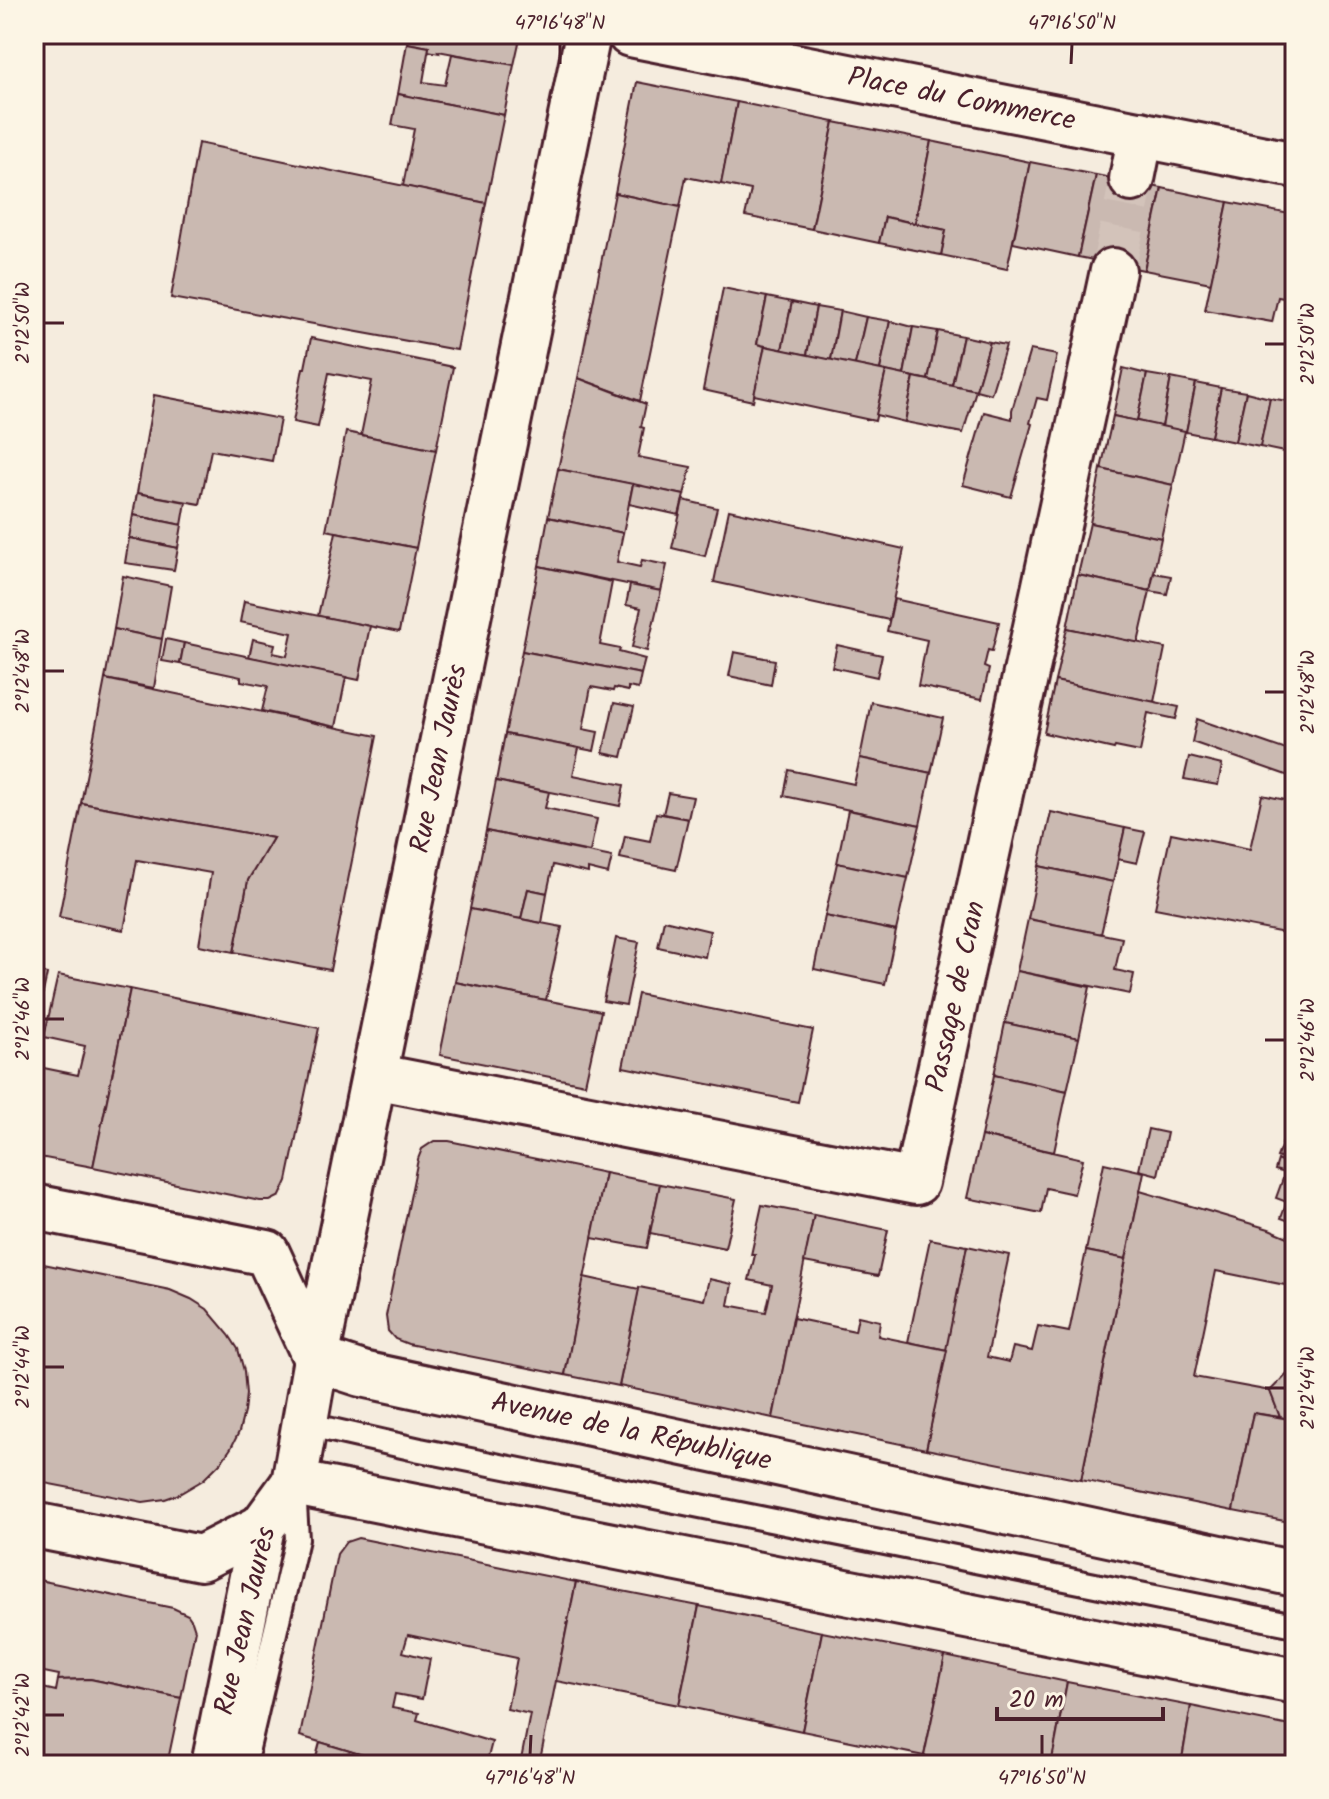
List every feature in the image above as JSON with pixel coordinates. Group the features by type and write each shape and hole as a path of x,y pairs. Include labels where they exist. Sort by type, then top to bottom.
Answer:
{"street":[{"name":"Rue Jean Jaurès","path":"214,1765 262,1527 294,1483 316,1359 588,34"},
{"name":"Place du Commerce","path":"630,34 1295,165"},
{"path":"1132,179 1141,134"},
{"name":"Passage de Cran","path":"374,1076 916,1182 1113,271"},
{"path":"34,1207 267,1253 316,1359"},
{"name":"Avenue de la République","path":"316,1359 377,1377 1295,1574"},
{"path":"294,1483 1295,1681"},
{"path":"34,1525 201,1558 262,1527"}],"lane":[{"name":"Avenue de la République","path":"305,1424 420,1450 1295,1625"},
{"name":"Rue Jean Jaurès","path":"244,1765 297,1539 294,1483"}],"building":[{"path":"408,34 521,34 514,65 428,51 429,47 407,43"},
{"path":"407,43 429,47 423,82 445,85 452,54 514,65 504,115 398,94"},
{"path":"637,82 737,102 721,184 686,177 680,207 615,193"},
{"path":"398,94 504,115 486,203 403,186 414,129 392,125"},
{"path":"737,102 834,122 812,229 745,216 751,190 721,184"},
{"path":"834,122 931,141 915,223 885,217 879,243 812,229"},
{"path":"931,141 1030,162 1007,269 941,255 946,230 915,223"},
{"path":"198,143 486,203 457,350 171,298"},
{"path":"1030,162 1096,175 1078,257 1013,243"},
{"path":"1096,175 1162,188 1144,270 1078,257"},
{"path":"1162,188 1228,202 1211,283 1144,270"},
{"path":"615,193 680,207 640,401 578,378"},
{"path":"1228,202 1295,215 1295,300 1278,297 1272,322 1205,310"},
{"path":"885,217 946,230 941,255 879,243"},
{"path":"723,288 767,297 757,344 765,346 753,401 703,390"},
{"path":"767,297 792,302 782,350 757,344"},
{"path":"792,302 816,307 807,355 782,350"},
{"path":"816,307 840,311 831,360 807,355"},
{"path":"840,311 866,317 855,365 831,360"},
{"path":"866,317 890,321 880,370 855,365"},
{"path":"890,321 913,327 904,375 880,370"},
{"path":"913,327 938,331 928,380 904,375"},
{"path":"938,331 963,336 952,385 928,380"},
{"path":"963,336 990,342 976,390 952,385"},
{"path":"311,338 453,367 436,450 361,435 372,381 329,373 318,427 293,422"},
{"path":"990,342 1006,345 991,394 976,390"},
{"path":"765,346 886,371 875,421 754,395"},
{"path":"1030,350 1057,355 1047,400 1037,398 1011,497 963,485 984,412 1012,419"},
{"path":"1123,368 1147,374 1137,421 1113,416"},
{"path":"886,371 914,377 905,422 876,415"},
{"path":"1147,374 1171,378 1162,427 1137,421"},
{"path":"914,377 976,390 963,433 905,422"},
{"path":"578,378 646,404 638,457 691,467 684,495 558,469"},
{"path":"1171,378 1196,383 1186,432 1162,427"},
{"path":"1196,383 1221,388 1211,437 1186,432"},
{"path":"1221,388 1246,392 1235,442 1211,437"},
{"path":"1246,392 1270,398 1260,447 1235,442"},
{"path":"154,395 280,419 272,461 211,450 200,504 137,493"},
{"path":"1270,398 1293,402 1284,452 1260,447"},
{"path":"1295,402 1295,454 1284,452"},
{"path":"1113,416 1185,431 1173,485 1101,469"},
{"path":"346,432 436,450 416,548 326,530"},
{"path":"558,469 633,484 623,533 548,517"},
{"path":"1101,469 1173,485 1161,538 1090,523"},
{"path":"633,484 684,495 679,515 629,504"},
{"path":"137,493 186,502 182,525 133,515"},
{"path":"683,500 717,508 705,556 672,548"},
{"path":"729,510 904,549 889,620 714,582"},
{"path":"133,515 182,525 178,548 129,538"},
{"path":"548,517 623,533 617,562 640,567 642,560 667,565 661,591 539,566"},
{"path":"1090,523 1161,538 1150,591 1078,575"},
{"path":"336,532 416,548 399,632 318,616"},
{"path":"129,538 178,548 174,570 125,563"},
{"path":"539,566 612,582 600,645 645,659 641,674 522,651"},
{"path":"1154,573 1171,576 1167,594 1150,591"},
{"path":"1078,575 1150,591 1138,643 1067,628"},
{"path":"123,576 171,586 162,639 114,629"},
{"path":"630,585 661,591 647,651 632,647 641,608 626,605"},
{"path":"894,599 999,622 992,651 988,650 984,667 989,669 982,699 918,686 927,640 887,631"},
{"path":"244,601 370,626 359,680 249,657 253,639 275,644 273,653 287,656 292,633 240,622"},
{"path":"1067,628 1165,648 1154,702 1055,681"},
{"path":"114,629 162,639 154,688 105,679"},
{"path":"166,639 184,643 180,664 162,661"},
{"path":"184,643 346,677 336,727 262,711 268,686 180,664"},
{"path":"837,645 882,655 877,677 832,667"},
{"path":"522,651 641,674 638,689 628,687 628,691 614,688 613,691 591,687 583,729 598,732 594,751 505,734"},
{"path":"734,652 775,660 771,685 729,676"},
{"path":"105,679 377,736 330,970 234,952 248,880 273,838 81,803"},
{"path":"1055,681 1179,707 1176,719 1148,713 1140,752 1044,733"},
{"path":"871,702 943,718 931,773 860,758"},
{"path":"614,703 634,707 622,757 603,753"},
{"path":"1197,719 1295,753 1295,778 1192,742"},
{"path":"505,734 579,748 573,775 624,785 620,806 496,781"},
{"path":"1189,757 1222,765 1218,785 1184,779"},
{"path":"860,758 931,773 920,825 784,796 789,770 854,784"},
{"path":"496,781 549,792 545,808 597,819 590,852 486,831"},
{"path":"668,793 693,797 688,819 663,814"},
{"path":"1262,795 1295,802 1295,935 1155,908 1171,833 1250,849"},
{"path":"81,803 273,838 248,880 234,952 199,945 211,873 137,860 124,930 59,917"},
{"path":"848,810 920,825 908,878 837,863"},
{"path":"1051,812 1125,828 1113,882 1039,866"},
{"path":"656,813 688,819 676,870 620,858 625,836 650,841"},
{"path":"1125,828 1145,832 1137,863 1118,859"},
{"path":"486,831 612,857 608,874 553,865 547,893 528,889 521,919 470,909"},
{"path":"837,863 908,878 896,931 825,916"},
{"path":"1039,866 1113,882 1101,934 1028,919"},
{"path":"528,889 547,893 542,923 521,919"},
{"path":"470,909 562,927 546,1000 455,982"},
{"path":"825,916 896,931 885,984 814,969"},
{"path":"1028,919 1122,938 1115,970 1134,974 1130,994 1017,971"},
{"path":"664,920 710,931 705,957 658,947"},
{"path":"616,938 639,942 626,1005 603,1001"},
{"path":"34,971 47,974 34,1035"},
{"path":"1017,971 1090,987 1079,1038 1005,1023"},
{"path":"58,975 130,989 93,1167 34,1156 34,1066 78,1075 85,1046 44,1037"},
{"path":"455,982 601,1011 585,1084 440,1055"},
{"path":"130,989 319,1028 287,1181 280,1196 270,1201 260,1201 93,1167"},
{"path":"638,994 813,1030 798,1102 623,1067"},
{"path":"1005,1023 1079,1038 1067,1091 994,1075"},
{"path":"994,1075 1067,1091 1054,1152 981,1136"},
{"path":"1148,1129 1167,1133 1158,1175 1139,1170"},
{"path":"1288,1129 1295,1131 1295,1148 1290,1161 1277,1157"},
{"path":"981,1136 1083,1159 1074,1194 1046,1188 1041,1213 967,1198"},
{"path":"434,1141 449,1141 605,1173 565,1375 408,1344 395,1339 388,1331 386,1316 418,1159 422,1149"},
{"path":"1295,1148 1295,1223 1281,1218 1287,1202 1276,1198 1285,1173 1275,1170 1278,1160 1288,1165"},
{"path":"1104,1163 1144,1172 1126,1259 1086,1251"},
{"path":"605,1173 660,1184 647,1248 592,1238"},
{"path":"660,1184 736,1199 725,1248 650,1233"},
{"path":"1140,1191 1269,1229 1295,1240 1295,1287 1216,1271 1194,1377 1270,1391 1280,1417 1253,1413 1233,1511 1081,1480"},
{"path":"762,1205 814,1215 773,1418 619,1386 639,1287 704,1300 709,1279 732,1284 728,1305 766,1312 772,1285 749,1280"},
{"path":"814,1215 888,1230 878,1276 804,1262"},
{"path":"930,1239 967,1246 947,1350 908,1342"},
{"path":"967,1246 1009,1255 987,1357 1009,1362 1013,1347 1032,1351 1038,1326 1069,1332 1086,1251 1126,1259 1081,1480 926,1449"},
{"path":"34,1262 170,1290 207,1309 229,1335 238,1349 244,1371 244,1412 231,1448 203,1480 179,1494 143,1502 34,1481"},
{"path":"584,1277 639,1289 619,1386 565,1375"},
{"path":"858,1316 880,1321 878,1336 947,1350 926,1449 773,1418 793,1318 855,1331"},
{"path":"1293,1367 1295,1389 1290,1394 1295,1402 1295,1420 1280,1417 1270,1391"},
{"path":"1253,1413 1295,1420 1295,1523 1233,1511"},
{"path":"358,1538 576,1582 539,1765 520,1765 530,1714 507,1709 517,1658 408,1635 403,1652 430,1659 422,1699 395,1694 392,1708 419,1713 417,1720 492,1742 486,1765 395,1765 300,1736 337,1554 346,1542"},
{"path":"34,1579 173,1608 188,1615 195,1630 181,1698 90,1679 58,1680 59,1675 34,1670"},
{"path":"576,1582 699,1606 679,1705 556,1681"},
{"path":"699,1606 822,1632 802,1731 679,1705"},
{"path":"822,1632 945,1656 924,1756 802,1731"},
{"path":"945,1656 1067,1682 1051,1765 968,1765 924,1756"},
{"path":"90,1679 181,1698 167,1765 34,1765 34,1686 56,1691 58,1680"},
{"path":"1067,1682 1191,1706 1181,1765 1051,1765"},
{"path":"1191,1706 1295,1727 1295,1765 1181,1765"},
{"path":"320,1742 393,1764 393,1765 314,1765"}],"tunnel":[{"path":"1113,271 1132,179"}]}
